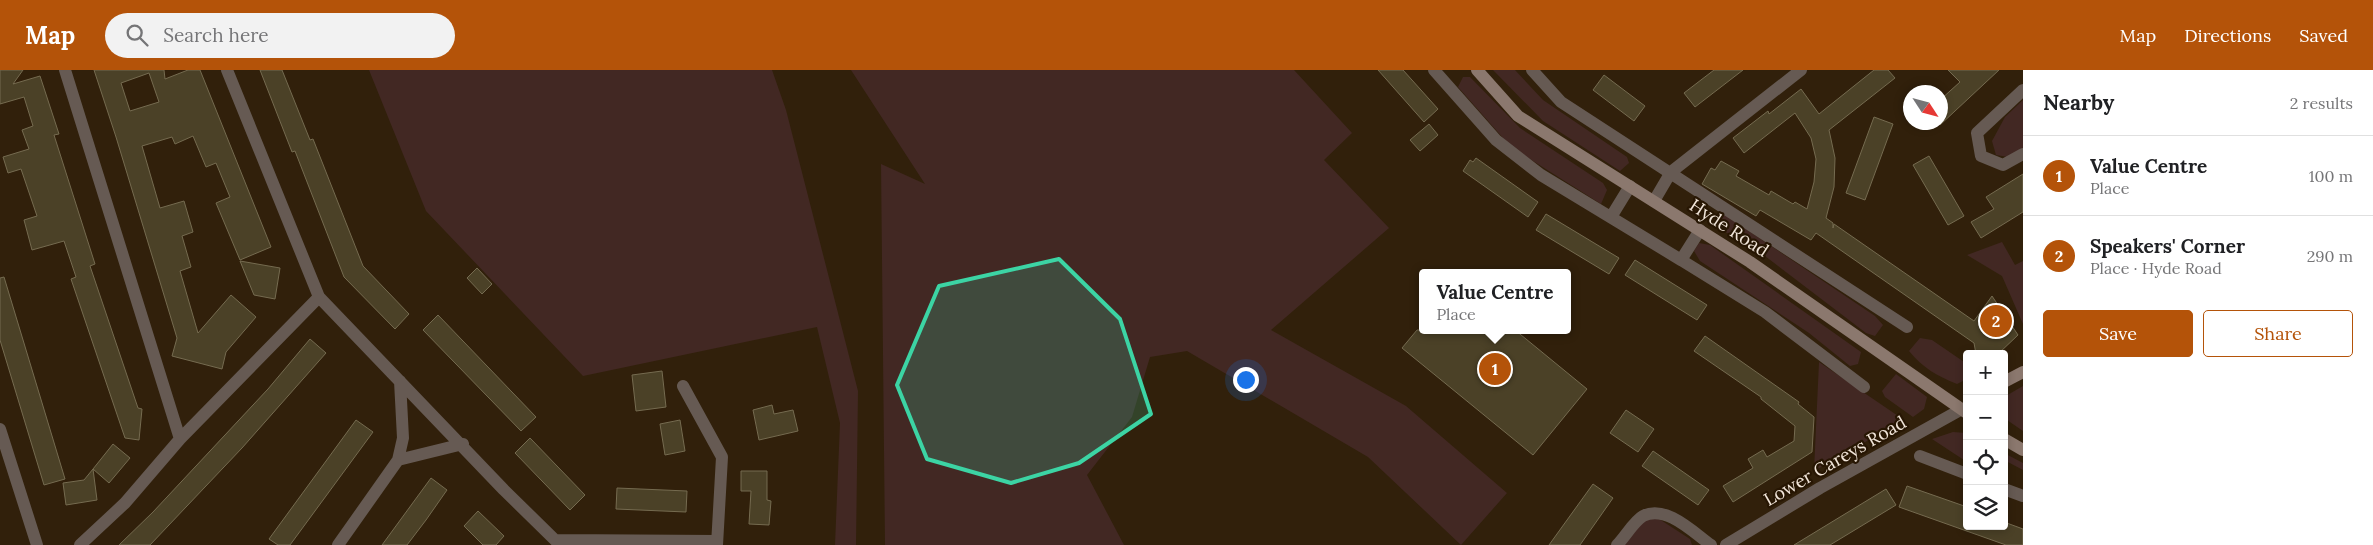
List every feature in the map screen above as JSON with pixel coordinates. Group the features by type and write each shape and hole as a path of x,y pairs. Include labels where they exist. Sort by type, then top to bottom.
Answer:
{"street":[{"path":"65,70 180,439"},
{"path":"227,70 319,297 368,350 463,444 504,490 555,542 717,543 722,457 684,386"},
{"path":"1434,70 1496,140 1541,175 1765,312 1864,387"},
{"name":"Hyde Road","path":"1477,70 1518,116 1750,262 1963,408"},
{"path":"1532,70 1561,102 1907,327"},
{"path":"1654,201 1671,172 1801,70"},
{"path":"2023,90 1977,133 1981,156 2003,165 2023,154"},
{"path":"1611,217 1630,186"},
{"path":"1681,260 1700,230"},
{"path":"80,545 125,503 180,439 319,297"},
{"path":"2008,380 2023,372"},
{"path":"338,545 378,491 398,460 403,438 400,381"},
{"name":"Lower Careys Road","path":"1726,545 1820,488 1963,410"},
{"path":"0,429 38,545"},
{"path":"2006,440 2023,450"},
{"path":"398,460 463,444"},
{"path":"1920,456 1963,472"},
{"path":"2008,490 2023,496"},
{"path":"1617,545 1643,516 1659,513 1674,519 1712,545"}],"highlighted area":[{"path":"1059,259 1120,319 1151,414 1079,463 1011,483 927,459 897,385 939,286"}],"shaded area":[{"path":"369,70 772,70 786,110 858,391 856,545 835,545 840,423 817,327 583,376 426,211"},
{"path":"851,70 1294,70 1352,133 1324,160 1389,228 1271,330 1406,406 1507,493 1461,545 1368,457 1187,351 1150,357 1132,417 1087,475 1124,545 885,545 881,164 925,184"},
{"path":"1493,70 1515,70 1543,100 1627,157 1629,163 1620,171 1543,121"},
{"path":"1463,77 1470,77 1520,128 1603,183 1607,190 1601,204 1511,147 1458,87"},
{"path":"2023,100 2023,148 2008,157 1996,155 1992,141 2005,117"},
{"path":"1722,213 1875,316 1883,325 1875,336 1866,333 1748,243 1715,227 1713,214"},
{"path":"2002,242 2015,265 2023,261 2023,324 2002,276 1967,255"},
{"path":"1699,243 1710,245 1861,352 1858,364 1850,366 1809,333 1700,261 1694,251"},
{"path":"1920,338 1932,340 1963,361 1963,381 1957,384 1937,375 1925,367 1909,351"},
{"path":"1819,362 1904,420 1814,471"},
{"path":"1896,374 1927,397 1924,409 1913,417 1885,397 1882,391"},
{"path":"2023,386 2023,431 2008,421 2008,395"},
{"path":"1953,432 1963,433 1963,459 1932,439"},
{"path":"2008,455 2023,463 2023,470 2008,462"},
{"path":"1656,517 1690,539 1692,545 1624,545 1644,520"}],"building":[{"path":"0,70 23,70 13,84 40,76 59,134 54,135 95,264 90,266 138,408 142,409 139,440 125,438 71,279 76,277 64,241 32,250 24,220 37,216 21,169 8,173 3,157 29,149 22,130 33,126 24,97 0,104"},
{"path":"94,70 164,70 165,79 188,70 200,70 271,247 240,260 216,203 230,197 216,163 206,167 193,136 175,144 172,137 142,146 160,208 184,201 193,232 182,236 191,267 180,271 198,333 231,295 256,317 226,352 222,369 172,356 177,338","holes":["149,73 159,102 130,111 121,83"]},
{"path":"260,70 282,70 310,140 313,139 363,266 409,314 395,329 344,277 295,151 292,152"},
{"path":"1378,70 1403,70 1438,109 1424,122"},
{"path":"1714,70 1743,70 1695,107 1684,93"},
{"path":"1874,70 1888,70 1895,78 1829,130 1835,158 1834,187 1826,218 1833,223 1833,228 1834,224 1974,321 1992,296 2018,335 2002,350 1975,350 1974,343 1816,233 1811,240 1760,210 1756,216 1702,184 1711,168 1715,170 1721,161 1739,171 1736,176 1769,195 1771,191 1793,204 1795,202 1807,209 1814,182 1816,159 1811,138 1795,113 1744,153 1733,138 1768,111 1769,114 1801,89 1819,114"},
{"path":"1948,70 1999,70 1948,118 1948,93 1960,82"},
{"path":"1604,75 1645,106 1634,121 1593,90"},
{"path":"1874,117 1893,124 1865,200 1846,193"},
{"path":"1429,124 1438,135 1420,151 1410,140"},
{"path":"1929,156 1964,216 1948,225 1913,165"},
{"path":"1476,158 1538,202 1528,217 1463,171 1470,160 1473,162"},
{"path":"2023,174 2023,212 1981,238 1971,222 1994,209 1986,197"},
{"path":"1546,214 1619,258 1609,274 1536,230"},
{"path":"1635,260 1707,305 1697,320 1625,275"},
{"path":"240,261 280,268 275,299 254,295"},
{"path":"477,268 492,284 482,294 467,278"},
{"path":"4,277 65,479 44,485 0,340 0,278"},
{"path":"438,315 536,417 521,431 423,330"},
{"path":"1417,330 1419,330 1419,334 1520,334 1587,389 1533,455 1402,348"},
{"path":"1705,336 1799,402 1798,404 1814,417 1812,452 1733,502 1723,486 1753,468 1748,459 1763,450 1767,457 1794,441 1795,426 1761,399 1761,397 1694,351"},
{"path":"310,339 326,353 242,448 150,545 119,545 153,512 268,389"},
{"path":"662,371 666,407 636,411 632,375"},
{"path":"772,405 774,414 793,410 798,431 759,440 753,410"},
{"path":"1626,410 1654,429 1638,452 1610,433"},
{"path":"356,420 373,432 290,545 278,545 269,539"},
{"path":"680,420 685,451 665,455 660,424"},
{"path":"530,438 585,495 570,510 515,453"},
{"path":"113,444 130,458 109,483 93,469"},
{"path":"1653,451 1709,490 1698,505 1642,466"},
{"path":"93,469 97,500 66,505 63,483 84,480"},
{"path":"741,471 767,471 767,500 771,501 769,525 749,524 751,491 741,491"},
{"path":"431,478 447,490 426,520 407,545 382,545"},
{"path":"1593,484 1613,498 1580,545 1549,545"},
{"path":"1907,486 1963,506 1963,530 1899,507"},
{"path":"617,488 687,491 686,512 616,509"},
{"path":"1886,489 1896,505 1830,545 1794,545"},
{"path":"478,511 504,536 496,545 483,545 464,526"},
{"path":"2008,523 2023,529 2023,545 2006,545 1964,530 2008,530"}],"place":[{"name":"Speakers' Corner","path":"1996,321"},
{"name":"Value Centre","path":"1495,369"}]}
